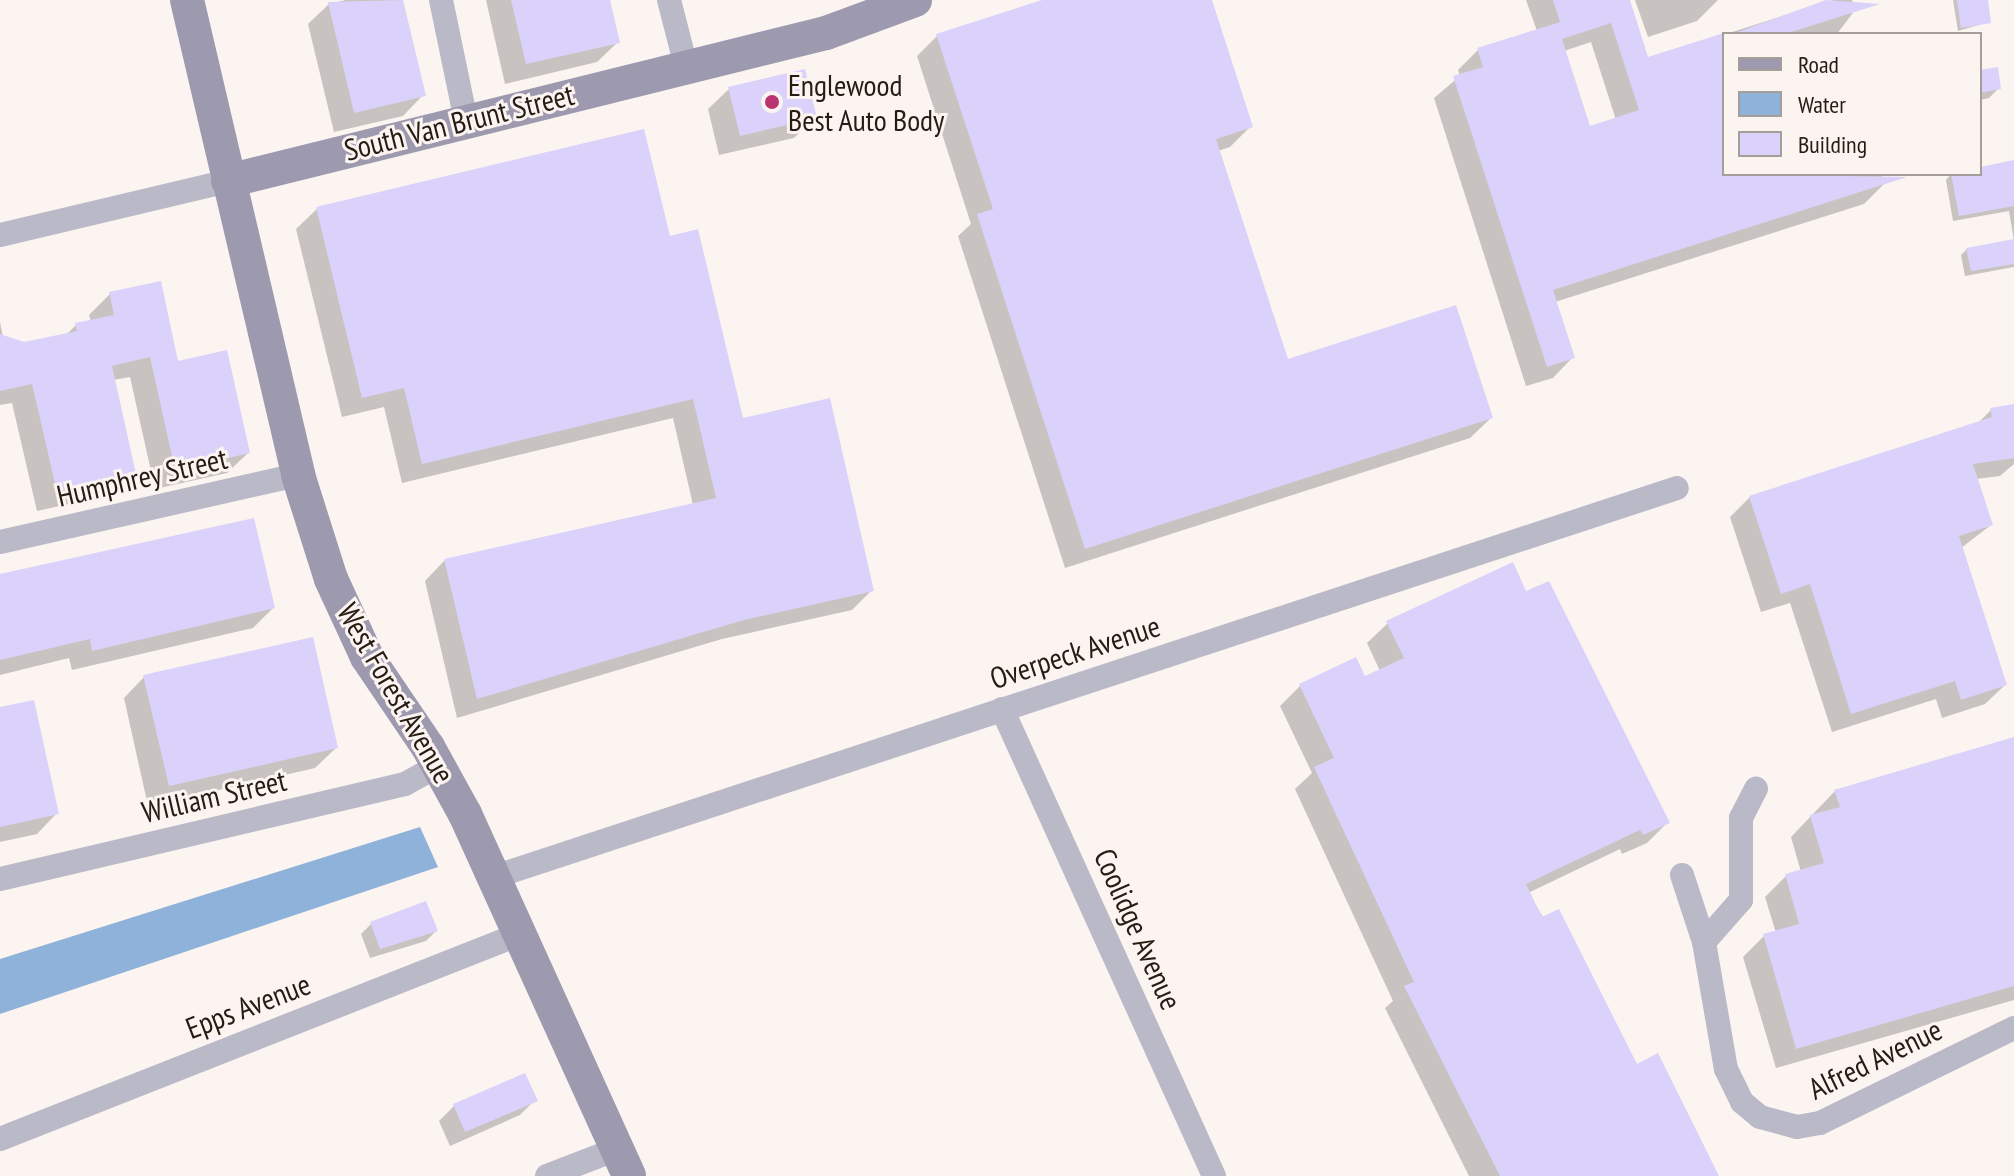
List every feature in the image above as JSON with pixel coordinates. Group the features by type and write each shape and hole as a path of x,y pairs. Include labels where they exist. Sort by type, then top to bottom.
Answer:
{"street":[{"name":"West Forest Avenue","path":"187,0 298,475 355,636 446,777 490,866 623,1162"},
{"path":"441,0 466,121"},
{"path":"669,0 686,66"},
{"name":"South Van Brunt Street","path":"0,235 826,33 915,0"},
{"name":"Humphrey Street","path":"0,542 298,475"},
{"name":"Overpeck Avenue","path":"490,866 1002,709 1677,488"},
{"name":"Coolidge Avenue","path":"1002,709 1214,1176"},
{"name":"William Street","path":"0,879 446,777"},
{"path":"1704,942 1741,900 1741,818 1756,789"},
{"name":"Alfred Avenue","path":"1682,875 1704,942 1730,1080 1751,1110 1783,1126 1820,1123 2014,1028"},
{"name":"Epps Avenue","path":"0,1139 520,934"},
{"path":"547,1176 623,1162"}],"water":[{"path":"420,827 438,867 0,1014 0,959"}],"building":[{"path":"403,0 426,96 354,113 328,2"},
{"path":"511,0 610,0 620,43 526,64"},
{"path":"1042,0 1212,0 1253,127 1216,139 1288,359 1456,305 1493,418 1085,549 977,214 993,209 936,34"},
{"path":"1553,0 1630,0 1648,57 1722,34 1722,176 1907,177 1553,290 1575,358 1547,367 1453,76 1483,67 1477,48 1560,22","holes":["1611,23 1639,110 1590,126 1562,39"]},
{"path":"1826,0 1880,4 1791,32 1738,32"},
{"path":"1957,0 1988,0 1991,23 1961,28"},
{"path":"1998,67 2001,89 1982,93 1982,70"},
{"name":"Englewood Best Auto Body","path":"805,69 817,118 740,136 728,87"},
{"path":"644,129 670,236 698,229 743,418 830,398 874,591 744,620 477,699 444,559 716,498 693,399 422,464 404,388 362,398 316,207"},
{"path":"2014,160 2014,206 1959,216 1951,176 1982,176 1982,167"},
{"path":"2014,239 2014,264 1971,271 1966,248"},
{"path":"161,281 178,361 227,350 250,453 175,470 150,357 112,366 136,474 57,492 32,384 0,391 0,334 24,342 77,331 75,323 114,315 109,292"},
{"path":"2014,404 2014,458 1973,464 1993,525 1959,536 2007,685 1961,700 1955,681 1851,714 1810,584 1781,594 1749,496 1992,417 1990,408"},
{"path":"254,518 275,608 92,651 90,639 0,660 0,574"},
{"path":"1513,562 1526,591 1549,581 1670,823 1643,835 1640,830 1526,884 1542,917 1559,909 1637,1064 1658,1053 1719,1176 1500,1176 1404,986 1414,982 1314,767 1334,758 1299,684 1356,657 1365,676 1404,658 1386,621"},
{"path":"313,637 338,748 169,786 143,675"},
{"path":"34,700 59,814 0,827 0,707"},
{"path":"2014,737 2014,986 1796,1049 1763,934 1799,924 1785,874 1824,863 1810,815 1840,807 1834,790"},
{"path":"426,901 438,931 380,949 370,922"},
{"path":"525,1073 538,1101 465,1132 453,1104"}],"place":[{"name":"Englewood Best Auto Body","path":"772,102"}]}
